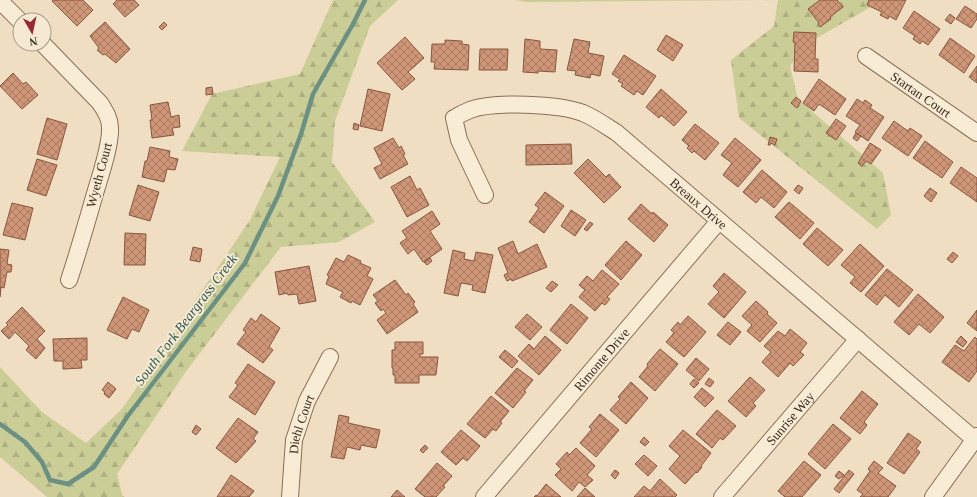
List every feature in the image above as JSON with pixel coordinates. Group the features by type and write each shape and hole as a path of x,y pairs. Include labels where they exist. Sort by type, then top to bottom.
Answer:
{"street":[{"path":"0,1 12,13"},
{"name":"Wyeth Court","path":"51,52 100,103 106,112 110,129 110,138 101,173 69,280"},
{"name":"Startan Court","path":"866,56 977,133"},
{"name":"Breaux Drive","path":"485,195 460,140 454,118 471,109 495,105 556,107 582,112 595,118 617,133 976,438"},
{"name":"Rimonte Drive","path":"484,497 720,221"},
{"name":"Sunrise Way","path":"722,497 858,339"},
{"name":"Diehl Court","path":"290,497 294,440 307,401 330,357"},
{"path":"933,497 976,438"}],"green space":[{"path":"333,0 398,0 370,26 335,121 332,162 375,222 339,242 281,247 187,370 117,474 124,497 47,497 0,457 0,367 42,412 86,443 122,409 250,220 280,157 182,151 212,94 300,74"},
{"path":"515,0 778,0 527,2"},
{"path":"778,0 883,0 808,43 790,66 798,99 883,173 891,215 877,229 739,118 731,60 774,26"}],"building":[{"path":"83,0 93,10 77,26 52,1"},
{"path":"117,0 134,0 139,5 125,17 113,4"},
{"path":"820,0 837,0 843,7 820,27 818,24 819,23 808,9"},
{"path":"869,0 906,0 896,20 889,16 888,19 880,15 882,12 867,5"},
{"path":"965,6 977,14 977,19 971,28 956,19"},
{"path":"914,11 940,29 928,45 922,41 920,44 913,39 915,36 903,28"},
{"path":"950,14 955,18 951,24 945,20"},
{"path":"105,22 130,49 116,63 105,54 103,55 97,50 99,48 90,36"},
{"path":"164,22 167,25 162,30 159,27"},
{"path":"794,32 816,33 815,59 818,59 818,72 794,71"},
{"path":"666,35 683,45 673,61 657,50"},
{"path":"405,37 424,58 408,72 415,79 402,90 377,63"},
{"path":"950,38 975,56 964,73 939,55"},
{"path":"525,39 540,41 540,49 557,50 555,72 523,72"},
{"path":"574,39 590,42 588,53 604,56 600,76 591,74 590,78 575,75 576,71 567,70"},
{"path":"445,40 462,41 462,44 469,45 468,70 434,69 435,62 431,62 432,44 445,44"},
{"path":"480,49 508,49 507,70 479,70"},
{"path":"624,55 656,76 643,95 637,91 634,95 621,86 623,84 618,81 620,79 612,74"},
{"path":"977,66 977,83 969,77"},
{"path":"13,73 23,84 26,82 38,95 22,109 0,86"},
{"path":"819,79 846,99 835,115 819,104 814,111 803,103"},
{"path":"212,87 213,94 206,95 206,88"},
{"path":"368,89 390,94 382,131 360,126"},
{"path":"661,89 687,112 674,126 661,115 659,118 646,107"},
{"path":"796,97 801,101 797,108 791,103"},
{"path":"857,99 863,103 865,100 872,105 870,108 884,117 868,141 855,132 860,125 846,116"},
{"path":"168,102 171,117 179,115 180,127 172,128 174,135 152,138 150,105"},
{"path":"47,118 67,124 57,160 37,154"},
{"path":"836,119 846,126 836,140 826,133"},
{"path":"894,121 908,131 910,128 922,136 908,156 882,138"},
{"path":"354,123 359,125 358,130 353,129"},
{"path":"695,124 719,143 705,160 694,151 692,153 687,148 689,146 682,140"},
{"path":"856,133 861,136 857,141 853,138"},
{"path":"770,137 777,139 775,145 771,143 768,145"},
{"path":"393,138 399,148 401,146 405,154 403,155 408,164 380,179 374,168 382,164 374,148"},
{"path":"735,138 761,160 738,187 723,175 732,163 721,155"},
{"path":"925,141 953,162 942,178 913,158"},
{"path":"870,143 881,150 871,164 866,161 862,166 858,163"},
{"path":"571,144 572,164 526,165 526,145"},
{"path":"150,147 170,151 169,157 178,159 175,170 167,169 164,182 142,177 145,161 147,161"},
{"path":"37,159 57,165 46,196 27,190"},
{"path":"588,159 606,177 609,174 621,187 604,203 574,173"},
{"path":"961,167 977,178 977,202 950,183"},
{"path":"762,170 787,192 774,208 761,197 756,203 743,192"},
{"path":"410,176 417,190 420,188 429,205 407,217 391,187"},
{"path":"138,185 159,192 150,221 129,215"},
{"path":"798,185 803,188 799,194 794,190"},
{"path":"930,188 937,193 931,202 924,196"},
{"path":"545,192 564,206 544,233 529,222 539,208 535,205"},
{"path":"789,202 814,223 800,239 775,217"},
{"path":"12,203 33,208 25,240 3,235"},
{"path":"641,204 668,225 654,242 628,219"},
{"path":"571,210 586,220 575,236 561,226"},
{"path":"432,211 440,224 430,231 442,249 423,262 414,249 408,254 400,243 407,238 402,231"},
{"path":"590,222 593,224 587,231 584,229"},
{"path":"817,228 843,250 828,266 803,244"},
{"path":"125,233 146,234 145,265 124,265"},
{"path":"513,241 518,254 537,244 547,267 512,281 511,279 507,281 504,275 508,273 498,248"},
{"path":"626,241 642,255 621,280 605,265"},
{"path":"860,244 884,266 861,292 850,283 855,277 841,265"},
{"path":"193,247 202,249 200,262 190,260"},
{"path":"0,249 9,250 7,264 12,265 11,272 7,272 4,288 1,287 0,297"},
{"path":"453,250 465,253 464,259 474,261 476,252 493,255 485,293 472,290 473,285 461,283 458,296 444,293"},
{"path":"953,252 958,256 952,263 947,259"},
{"path":"348,255 371,268 367,276 373,279 360,305 352,301 351,303 340,297 343,292 326,284 329,276 327,275 336,258 344,262"},
{"path":"430,258 432,261 427,265 424,262"},
{"path":"309,266 316,301 299,304 297,294 288,295 287,293 279,295 275,272"},
{"path":"887,269 913,290 899,307 885,295 877,305 865,295"},
{"path":"602,270 619,284 607,297 610,299 605,305 602,303 595,311 579,297 585,290 579,285 587,276 593,281"},
{"path":"724,273 746,292 724,318 708,304 719,292 713,286"},
{"path":"395,280 406,295 408,293 415,302 413,304 418,312 387,334 377,320 386,313 383,309 381,311 375,303 378,301 373,295"},
{"path":"552,281 558,285 551,292 546,288"},
{"path":"918,294 944,317 930,333 919,324 909,335 894,322"},
{"path":"123,297 149,310 139,332 132,329 127,339 107,330"},
{"path":"756,301 777,323 760,342 747,331 752,325 742,316"},
{"path":"571,304 588,318 567,344 550,330"},
{"path":"22,307 45,331 37,339 45,348 36,359 26,350 29,346 15,332 9,339 1,331 8,325 6,323"},
{"path":"977,310 977,331 967,323"},
{"path":"261,314 280,328 269,347 273,350 263,363 237,344 246,332 243,330 251,318 256,322"},
{"path":"527,314 542,327 530,340 515,327"},
{"path":"688,316 706,332 684,357 666,342 674,333 671,330 678,322 680,325"},
{"path":"728,322 741,332 730,345 717,335"},
{"path":"790,329 807,343 800,352 804,355 793,366 790,363 778,377 762,362 771,352 764,346 778,331 785,336"},
{"path":"545,336 561,350 539,375 518,356 529,344 534,349"},
{"path":"961,336 967,342 963,347 956,342"},
{"path":"975,337 977,339 977,371 969,382 942,362 955,345 964,351"},
{"path":"87,338 87,360 81,360 82,368 63,369 63,361 54,361 53,339"},
{"path":"395,342 423,342 423,354 420,354 420,357 438,357 436,375 419,375 419,383 395,383 395,375 393,375 392,368 392,350 395,350"},
{"path":"660,349 678,364 655,391 639,377 648,366 647,364"},
{"path":"505,350 518,361 512,368 499,357"},
{"path":"696,358 709,369 699,381 686,370"},
{"path":"248,364 275,382 255,415 229,397 238,385 235,383"},
{"path":"517,368 533,380 524,391 526,392 513,408 495,393"},
{"path":"750,377 765,390 753,403 756,406 746,417 728,401"},
{"path":"709,378 714,382 710,387 705,384"},
{"path":"694,379 699,383 694,388 690,384"},
{"path":"108,382 116,389 109,398 102,390"},
{"path":"631,382 648,398 626,424 610,410 620,399 618,397"},
{"path":"702,388 714,398 705,407 694,397"},
{"path":"862,391 878,404 864,422 867,425 860,434 840,418"},
{"path":"491,396 509,411 500,422 502,423 496,431 493,429 485,438 467,424"},
{"path":"717,410 736,426 723,440 720,438 712,448 696,434"},
{"path":"600,414 619,430 596,457 580,443 592,429 589,427"},
{"path":"339,415 349,417 348,423 380,430 376,448 361,445 360,450 347,447 344,459 331,457"},
{"path":"238,418 258,432 253,439 256,441 236,463 216,448"},
{"path":"833,424 851,439 825,469 808,454"},
{"path":"196,425 201,429 196,435 192,432"},
{"path":"461,430 480,446 467,461 463,458 456,465 441,452"},
{"path":"683,430 711,453 697,473 696,472 685,484 669,469 680,456 669,446"},
{"path":"908,433 921,442 916,449 920,452 904,474 887,463"},
{"path":"644,437 649,442 645,446 640,442"},
{"path":"425,445 428,448 423,453 420,450"},
{"path":"576,448 595,466 587,475 593,480 585,487 579,482 572,491 555,475 561,469 556,464 567,452 569,455"},
{"path":"644,455 657,466 648,476 635,464"},
{"path":"804,461 821,475 802,497 785,497 778,491"},
{"path":"874,461 883,468 878,473 896,486 888,497 860,497 863,494 857,490 870,471 868,469"},
{"path":"437,463 452,476 436,497 425,497 415,489"},
{"path":"615,470 619,473 615,479 611,475"},
{"path":"849,470 854,474 839,493 834,489"},
{"path":"839,471 844,475 839,479 835,476"},
{"path":"231,475 254,491 249,497 217,497"},
{"path":"660,479 677,495 675,497 634,497 644,486 650,491"},
{"path":"546,484 561,497 534,497 536,495 537,496"},
{"path":"585,488 595,497 577,497"},
{"path":"397,490 405,497 391,497"}],"waterway":[{"name":"South Fork Beargrass Creek","path":"0,424 25,442 42,462 50,480 68,484 94,467 127,417 245,263 278,196 301,134 313,94 365,0"}]}
